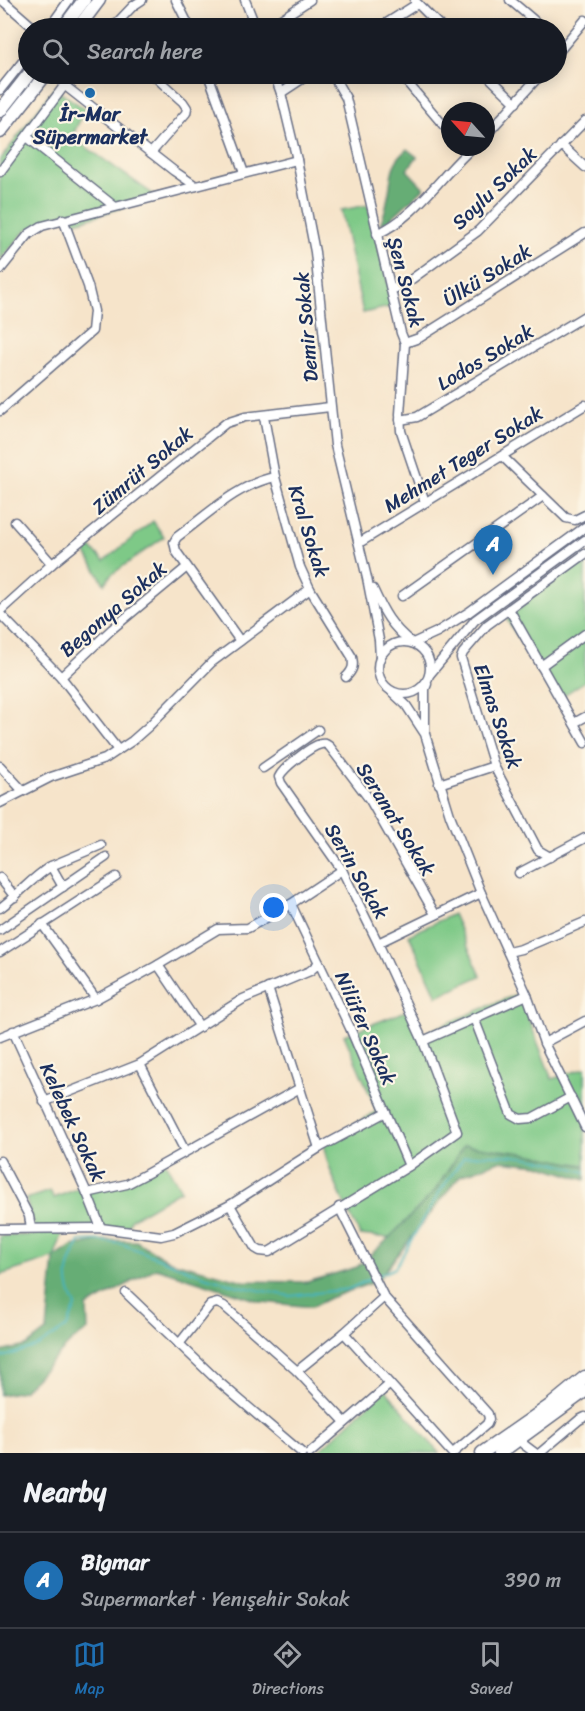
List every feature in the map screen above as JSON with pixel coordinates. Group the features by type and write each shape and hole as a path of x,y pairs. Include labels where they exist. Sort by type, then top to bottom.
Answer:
{"highway":[{"path":"70,18 84,0"},
{"path":"86,18 99,0"},
{"path":"0,111 21,84"},
{"path":"0,132 38,84"},
{"path":"482,1453 551,1405 585,1376"},
{"path":"500,1453 585,1391"}],"street":[{"path":"2,0 23,18"},
{"path":"56,18 69,0"},
{"path":"122,18 142,0"},
{"path":"176,0 185,18"},
{"path":"245,0 252,18"},
{"path":"282,18 310,0"},
{"path":"510,0 531,18"},
{"path":"393,18 415,2 432,18"},
{"path":"567,37 585,20"},
{"path":"0,90 18,68"},
{"path":"151,153 186,113 187,108 163,84"},
{"path":"212,84 244,173"},
{"name":"Demir Sokak","path":"278,84 297,160 316,262 337,455 367,578 379,640 380,658"},
{"path":"281,93 295,84"},
{"name":"Şen Sokak","path":"338,84 346,98 405,343 400,420 425,502"},
{"path":"408,84 441,122"},
{"path":"496,84 516,103"},
{"path":"495,125 532,84"},
{"path":"0,172 63,85 196,186"},
{"name":"Soylu Sokak","path":"391,290 405,284 478,231 585,121"},
{"path":"27,137 114,206"},
{"path":"561,145 585,167"},
{"path":"377,234 388,230 418,204 461,156"},
{"path":"0,270 29,234 42,225 297,160"},
{"path":"0,411 92,331 94,311 88,286 63,219"},
{"name":"Ülkü Sokak","path":"405,343 419,338 585,233"},
{"name":"Lodos Sokak","path":"400,420 417,417 585,316"},
{"name":"Mehmet Teger Sokak","path":"359,543 585,405"},
{"name":"Zümrüt Sokak","path":"0,612 52,564 218,428 236,419 330,407"},
{"name":"Kral Sokak","path":"264,417 275,477 300,567 310,589 352,657 354,664 352,671 346,677"},
{"path":"502,456 569,520 585,515"},
{"path":"240,641 174,546 177,537 237,493 261,480 275,477"},
{"path":"402,596 543,496"},
{"path":"15,522 52,564"},
{"path":"412,643 437,632 469,612 585,527"},
{"path":"392,692 408,695 416,693 475,620 585,540"},
{"name":"Elmas Sokak","path":"550,858 538,850 494,766 461,658 487,625 585,554"},
{"name":"Begonya Sokak","path":"61,677 112,629 188,567"},
{"name":"Demir Sokak","path":"367,578 387,618 394,628 412,643"},
{"path":"528,580 535,590"},
{"path":"0,803 51,777 105,759 149,726 212,662 310,589"},
{"path":"508,609 585,743"},
{"path":"0,612 61,677 118,750"},
{"path":"541,666 585,634"},
{"path":"425,734 406,705 386,688 378,674 380,658 390,646 404,642 412,643 426,652 431,667 425,689 425,734 439,784 481,894 527,995 544,1043 585,1127"},
{"path":"574,723 585,717"},
{"path":"263,768 318,730"},
{"name":"Serin Sokak","path":"326,744 318,744 282,770 279,777 281,783 342,870 423,1041 457,1132 409,1166"},
{"name":"Seranat Sokak","path":"326,744 369,801 435,914"},
{"path":"0,766 23,791"},
{"path":"439,784 494,766"},
{"path":"519,873 585,838"},
{"path":"0,908 15,897 39,873 101,846"},
{"path":"0,930 106,857"},
{"path":"51,866 63,886"},
{"path":"0,1037 96,999 218,929 248,928 291,904 342,870"},
{"path":"0,952 116,877"},
{"path":"0,878 15,897"},
{"path":"378,943 481,894"},
{"name":"Nilüfer Sokak","path":"291,904 409,1166"},
{"path":"508,952 585,922"},
{"path":"42,924 96,999"},
{"path":"44,1102 140,1064 243,999 309,971 319,963"},
{"path":"158,965 200,1027"},
{"path":"268,988 319,1148"},
{"path":"423,1041 527,995"},
{"path":"474,1018 511,1114 520,1119 532,1118 571,1097"},
{"path":"544,1043 585,1022"},
{"name":"Kelebek Sokak","path":"12,1031 102,1228"},
{"path":"140,1064 185,1151"},
{"path":"87,1193 127,1184 300,1088"},
{"path":"0,1229 102,1228 161,1236 174,1233 230,1205 319,1148 386,1112"},
{"path":"0,1161 29,1216 31,1228"},
{"path":"230,1205 255,1248 269,1252 409,1166"},
{"path":"339,1207 382,1295 488,1414 487,1424 452,1453 344,1333"},
{"path":"126,1293 178,1344 302,1453"},
{"path":"297,1371 344,1333 382,1295"},
{"path":"178,1344 210,1305 217,1303 224,1306 297,1371 345,1422"},
{"path":"310,1453 390,1384"},
{"path":"540,1453 585,1417"},
{"path":"519,1440 534,1453"}],"green space":[{"path":"54,88 85,109 72,137 157,197 73,223 60,215 26,230 0,260 0,160"},
{"path":"407,149 417,157 407,170 424,188 387,222 380,224 386,207 393,167"},
{"path":"368,205 394,306 363,313 341,210"},
{"path":"153,521 164,537 111,575 104,584 83,548 88,545 104,561"},
{"path":"585,559 585,681 558,699 507,620 539,590"},
{"path":"453,914 481,976 437,996 409,935"},
{"path":"515,995 523,1005 552,1079 585,1068 585,1165 464,1146 435,1191 389,1238 360,1235 334,1179 323,1143 377,1111 344,1035 409,1010 417,1036"},
{"path":"464,1145 523,1153 585,1166 585,1180 539,1165 499,1161 460,1176 377,1281 312,1307 262,1302 156,1268 87,1307 88,1330 71,1342 23,1391 0,1395 0,1352 26,1346 47,1330 54,1258 72,1246 102,1240 136,1241 170,1261 244,1281 307,1282 357,1267 435,1191"},
{"path":"164,1160 181,1190 131,1219 127,1231 64,1230 54,1258 0,1275 0,1236 36,1235 26,1199 50,1191 54,1198 89,1184 128,1180"},
{"path":"385,1389 439,1453 317,1453"}],"waterway":[{"path":"377,1276 395,1268 439,1193 464,1157 479,1155 525,1157 585,1172"},
{"path":"0,1358 38,1346 67,1327 76,1306 69,1288 69,1266 80,1241 96,1240 122,1244 204,1276 238,1286 290,1296 349,1289 372,1278"}],"place":[{"name":"İr-Mar Süpermarket","path":"90,93"},
{"name":"Bigmar","path":"493,575"}]}
